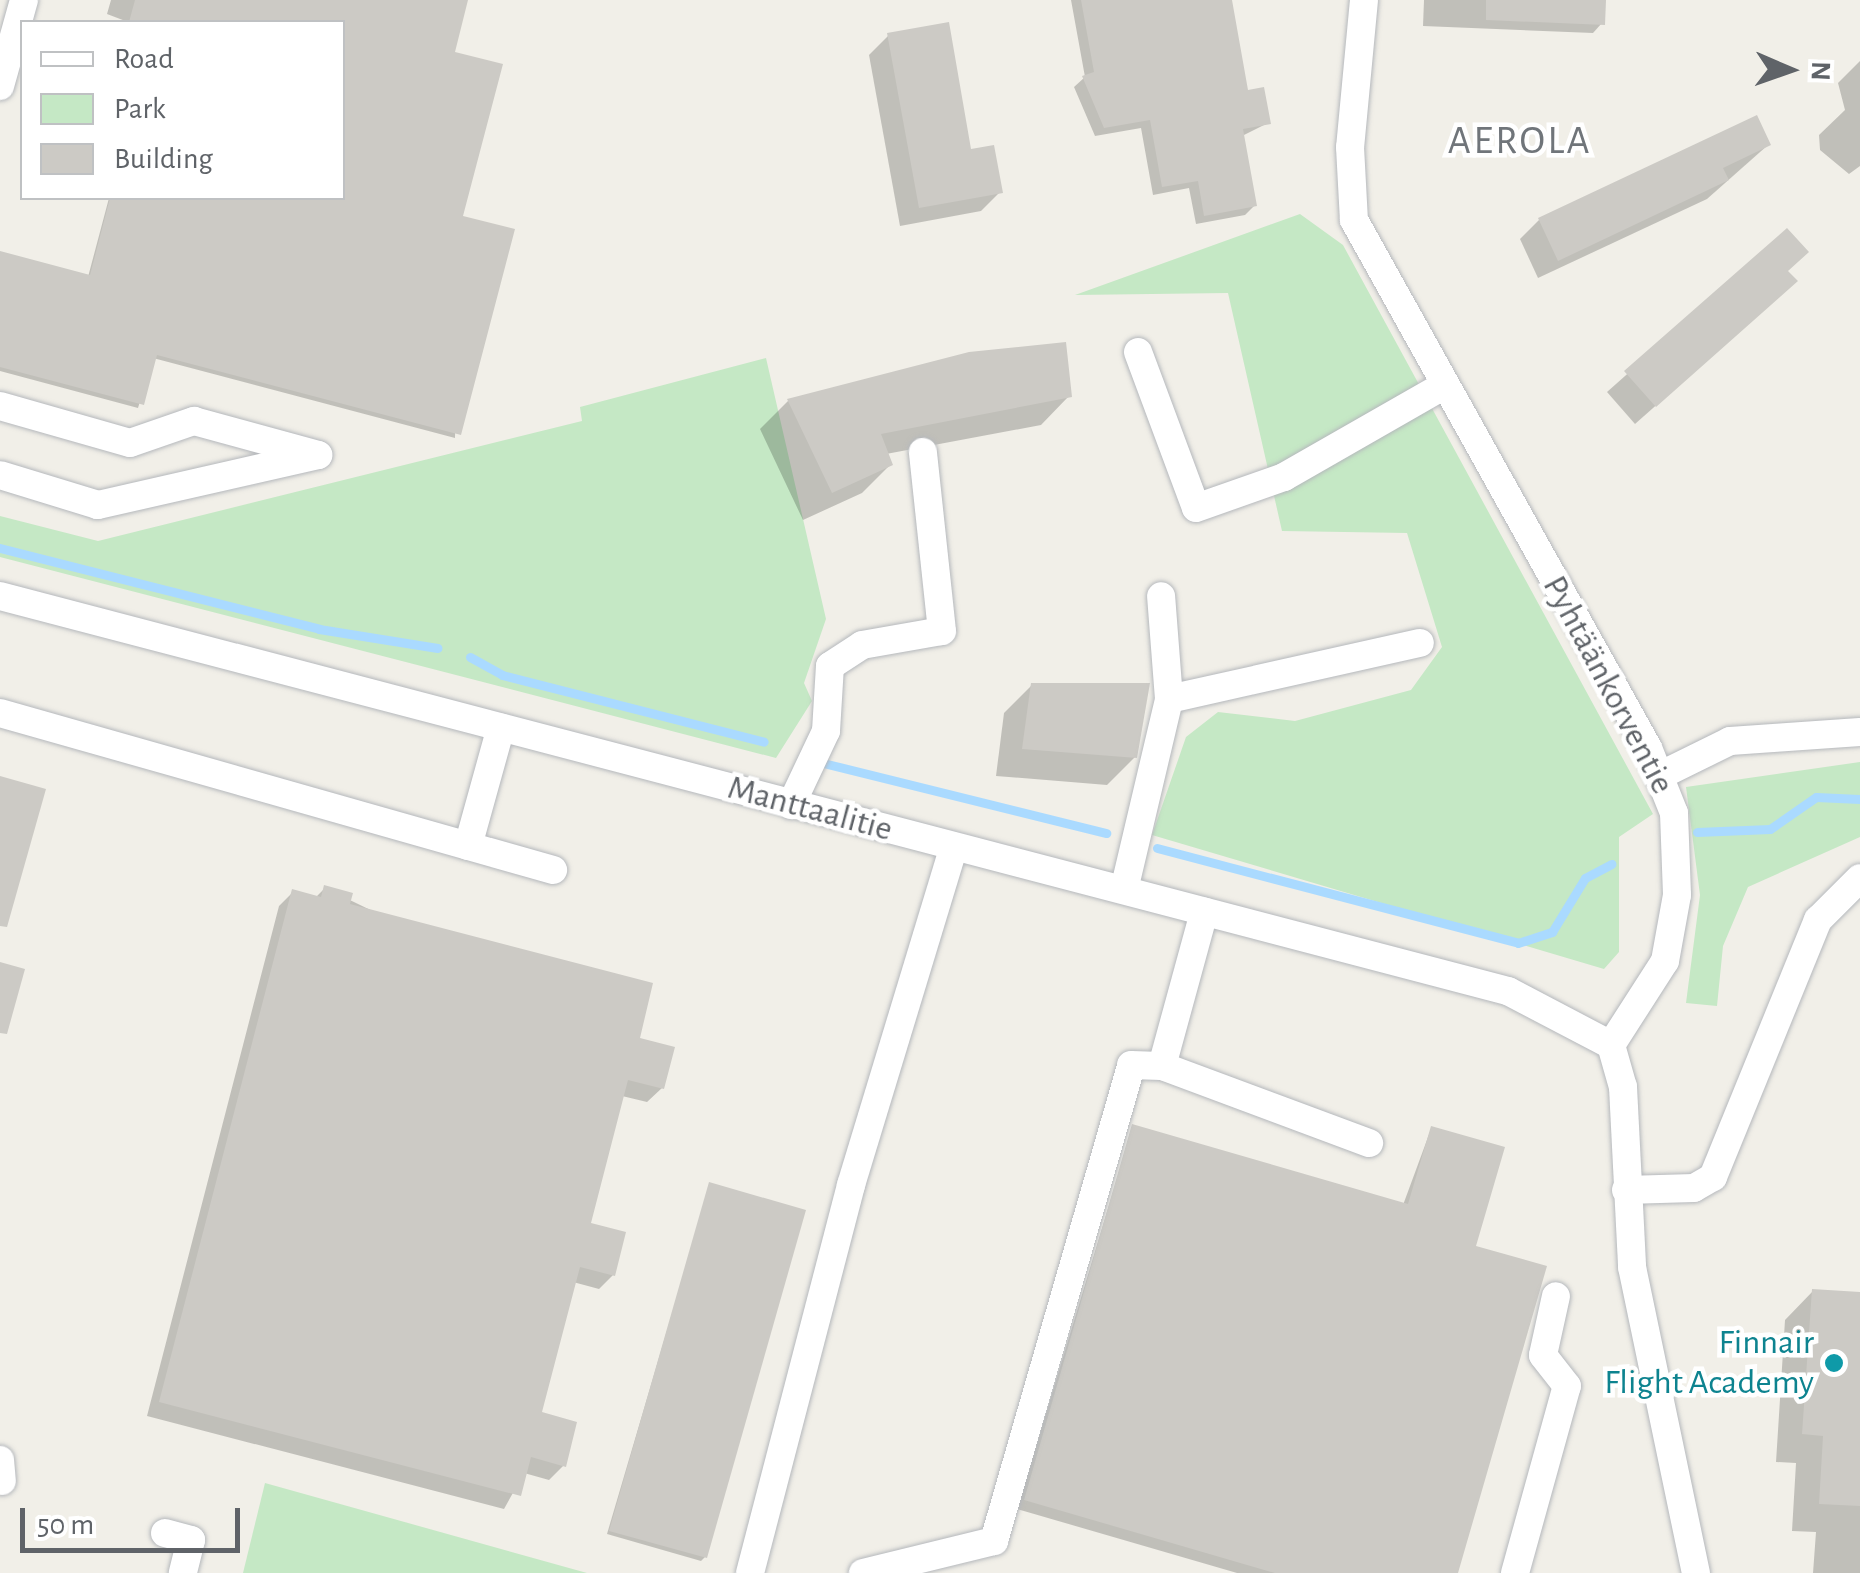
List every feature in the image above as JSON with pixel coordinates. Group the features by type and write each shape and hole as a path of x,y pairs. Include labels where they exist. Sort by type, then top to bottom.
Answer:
{"street":[{"path":"0,86 24,0"},
{"name":"Pyhtäänkorventie","path":"1364,0 1350,147 1354,220 1661,775 1678,851 1672,933 1657,984 1611,1045"},
{"path":"1138,352 1196,508 1284,477 1443,386"},
{"path":"0,406 130,444 194,421 318,455 98,505 0,475"},
{"path":"791,804 826,731 830,666 862,645 942,631 923,452"},
{"name":"Manttaalitie","path":"0,596 1508,992 1611,1045"},
{"path":"1124,890 1168,699 1161,596"},
{"path":"1168,699 1420,644"},
{"path":"0,713 553,870"},
{"path":"468,846 501,727"},
{"path":"1661,775 1730,740 1860,732"},
{"path":"750,1573 851,1185 954,847"},
{"path":"1626,1190 1694,1188 1713,1177 1818,920 1860,878"},
{"path":"1162,1066 1204,912"},
{"path":"1611,1045 1622,1086 1632,1267 1696,1573"},
{"path":"863,1573 994,1541 1131,1065 1162,1066 1369,1143"},
{"path":"1516,1573 1568,1386 1543,1355 1556,1296"},
{"path":"165,1533 192,1540 183,1573"}],"green space":[{"path":"1300,214 1343,245 1653,814 1619,837 1619,952 1604,969 1152,835 1186,737 1218,712 1295,721 1411,690 1442,647 1407,533 1282,531 1228,293 1075,295"},
{"path":"766,358 826,619 804,683 812,701 776,758 0,557 0,516 98,541 582,421 580,407"},
{"path":"1860,762 1860,837 1748,887 1723,946 1717,1006 1686,1003 1700,895 1686,787"},
{"path":"265,1483 587,1573 243,1573"}],"building":[{"path":"135,0 468,0 455,52 503,64 463,216 515,229 461,435 157,355 144,405 0,367 0,251 90,275 109,200 345,200 345,20 130,20"},
{"path":"1081,0 1232,0 1248,90 1264,87 1271,124 1243,129 1257,206 1204,216 1198,181 1162,187 1150,120 1104,128 1082,76 1094,72"},
{"path":"1486,0 1606,0 1605,25 1486,20"},
{"path":"949,22 971,149 994,145 1003,193 919,208 887,33"},
{"path":"1757,115 1771,145 1723,168 1729,180 1558,261 1538,218"},
{"path":"1787,228 1809,252 1788,271 1798,281 1656,407 1624,371"},
{"path":"1066,342 1072,397 881,434 893,465 832,493 787,399 969,352"},
{"path":"1031,683 1150,683 1137,758 1022,749"},
{"path":"0,776 46,789 7,927 0,926"},
{"path":"324,885 353,893 350,904 653,983 640,1038 675,1047 664,1089 628,1080 591,1223 626,1232 615,1276 580,1267 542,1412 577,1422 566,1467 531,1457 521,1496 159,1402 292,889 321,897"},
{"path":"0,962 25,969 7,1034 0,1033"},
{"path":"1132,1124 1408,1204 1431,1126 1505,1147 1476,1246 1547,1266 1458,1573 1275,1573 1024,1500"},
{"path":"709,1182 806,1210 707,1558 609,1531"},
{"name":"Finnair Flight Academy","path":"1812,1289 1860,1292 1860,1506 1819,1504 1823,1436 1802,1434"}],"waterway":[{"path":"0,548 319,629 437,648"},
{"path":"470,657 502,675 764,742"},
{"path":"819,762 1106,833"},
{"path":"1697,832 1770,829 1816,797 1860,799"},
{"path":"1157,848 1518,943 1552,932 1585,878 1611,864"}],"place":[{"name":"Finnair Flight Academy","path":"1834,1363"}],"district":[{"name":"AEROLA","path":"1520,141"}]}
